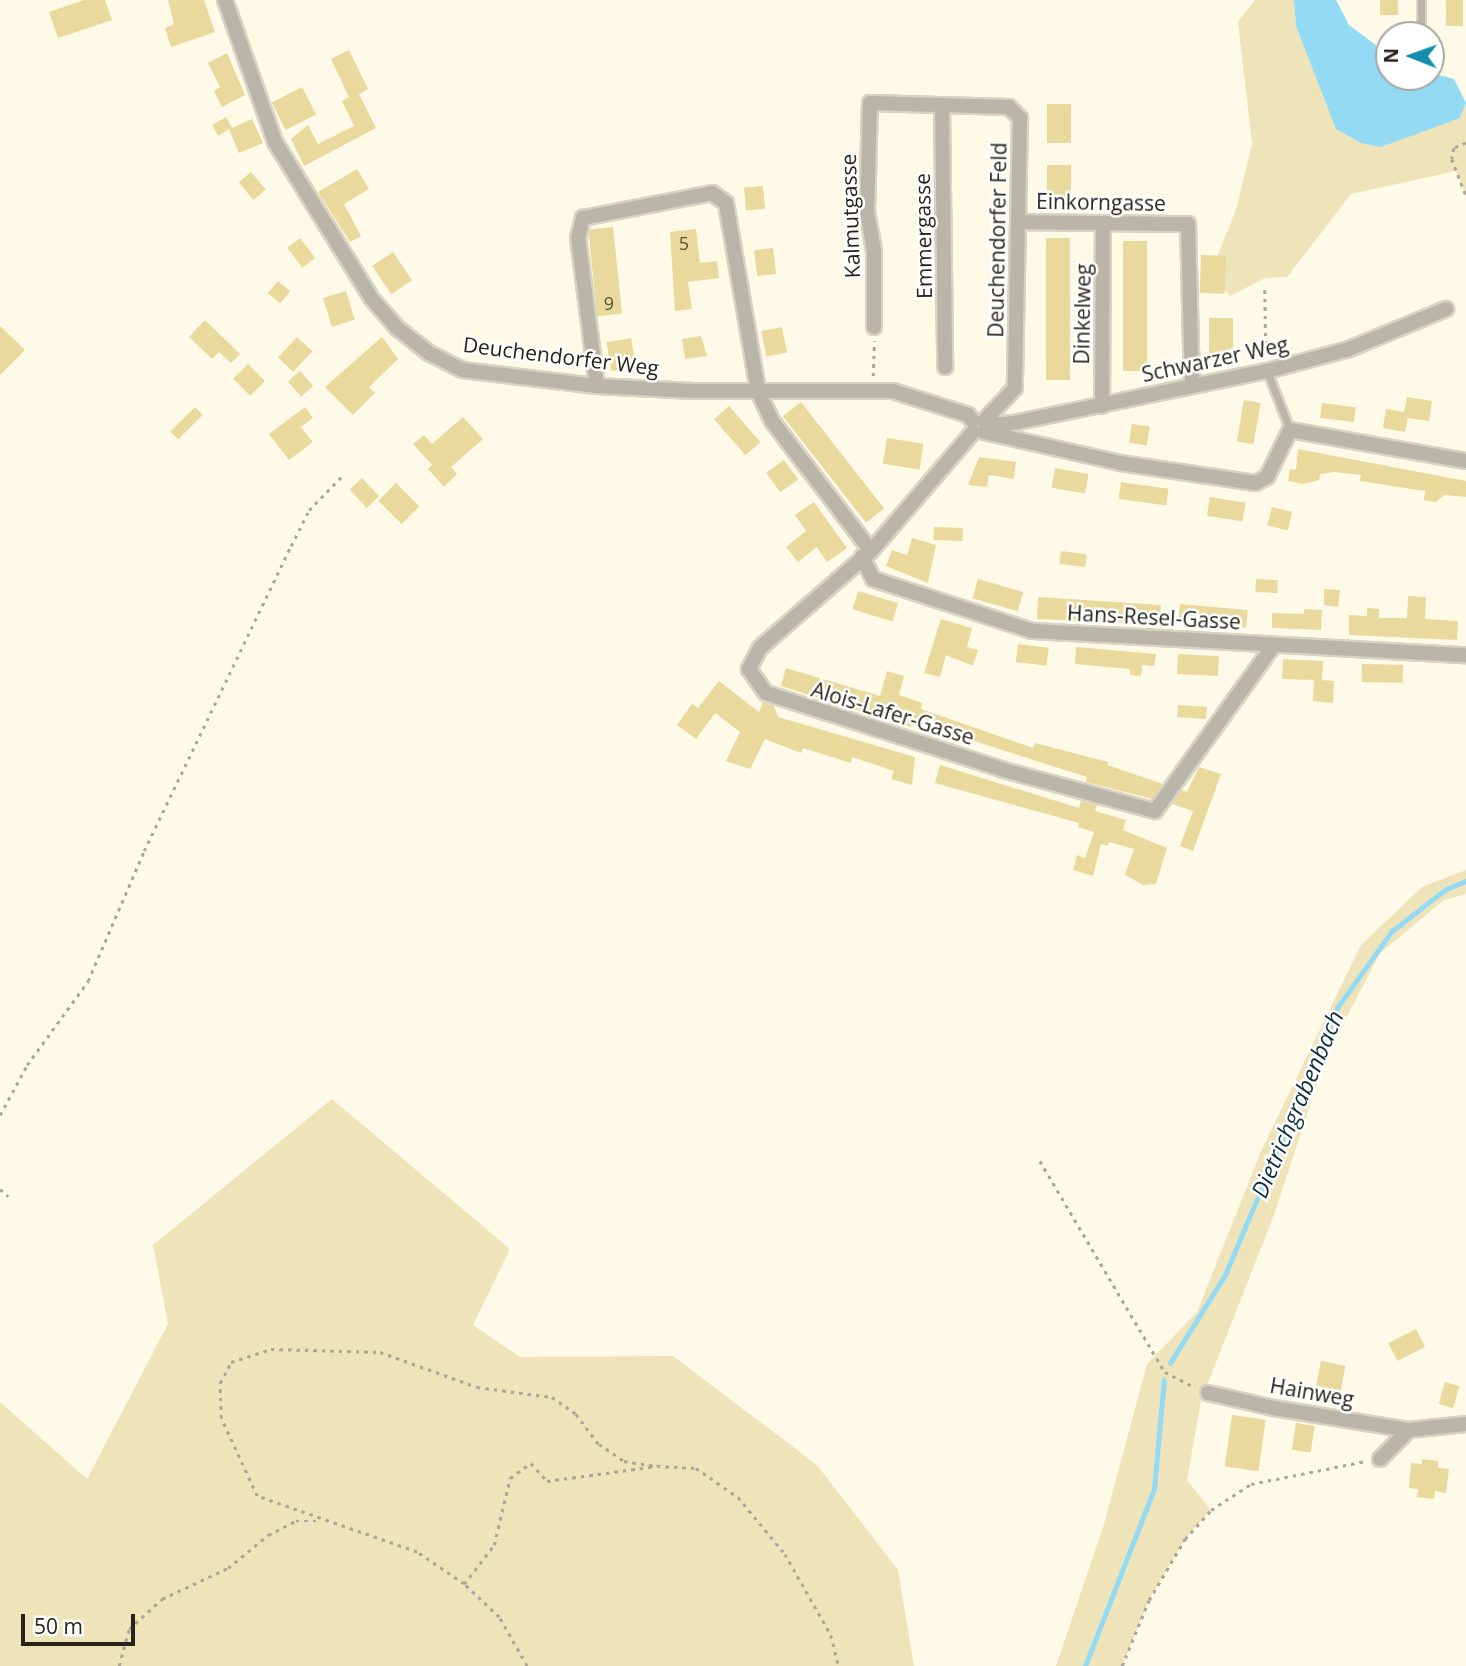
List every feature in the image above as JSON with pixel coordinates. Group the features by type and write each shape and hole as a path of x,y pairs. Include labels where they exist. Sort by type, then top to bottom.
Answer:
{"street":[{"name":"Deuchendorfer Weg","path":"225,0 275,142 372,299 396,327 429,353 462,370 597,386 758,391 892,391 968,415 980,426 1120,463 1256,483 1267,477 1290,430"},
{"name":"Deuchendorfer Feld","path":"870,103 1009,107 1020,118 1015,388 980,426"},
{"name":"Kalmutgasse","path":"870,103 867,211 874,251 874,327"},
{"name":"Emmergasse","path":"942,105 945,367"},
{"name":"Hans-Resel-Gasse","path":"597,386 578,238 583,218 712,193 726,203 758,391 772,421 867,554 873,579 1032,631 1466,655"},
{"name":"Einkorngasse","path":"1019,222 1188,224 1192,386"},
{"name":"Dinkelweg","path":"1102,406 1103,223"},
{"name":"Schwarzer Weg","path":"980,426 1102,406 1267,371 1349,349 1446,310"},
{"name":"Alois-Lafer-Gasse","path":"980,426 867,554 760,648 749,668 766,693 1133,807 1155,811 1274,645"},
{"path":"1290,430 1466,461"},
{"name":"Hainweg","path":"1208,1393 1409,1430 1466,1424"},
{"path":"1380,1459 1409,1430"}],"lane":[{"path":"1421,0 1421,21"},
{"path":"1267,371 1290,430"}],"path":[{"path":"1466,143 1454,148 1452,159 1466,195"},
{"path":"1265,290 1267,371"},
{"path":"872,390 874,327"},
{"path":"0,1115 27,1065 88,981 144,852 309,510 342,476"},
{"path":"1040,1161 1165,1372 1208,1393"},
{"path":"0,1189 8,1196"},
{"path":"527,1666 499,1617 464,1584 417,1552 257,1496 239,1464 221,1418 220,1383 231,1362 271,1349 380,1352 477,1387 552,1397 576,1414 599,1444 624,1461 696,1468 738,1497 785,1554 831,1635 839,1666"},
{"path":"1122,1666 1149,1600 1185,1539 1211,1510 1251,1484 1380,1459"},
{"path":"464,1584 494,1545 510,1478 531,1463 547,1481 657,1466"},
{"path":"119,1666 129,1629 162,1599 228,1568 268,1535 296,1521 321,1520"}],"shaded area":[{"path":"1255,0 1294,0 1296,26 1322,91 1460,118 1466,104 1466,196 1456,171 1351,194 1287,277 1265,278 1230,296 1211,272 1236,210 1252,144 1238,22"},
{"path":"1466,870 1466,894 1444,900 1380,953 1325,1059 1275,1212 1201,1401 1187,1480 1211,1510 1185,1539 1149,1600 1122,1666 1056,1666 1104,1524 1147,1364 1197,1312 1262,1149 1361,945 1422,887"},
{"path":"332,1099 510,1249 473,1325 520,1357 673,1356 817,1465 898,1570 914,1666 0,1666 0,1402 87,1479 168,1324 153,1245"}],"water":[{"path":"1294,0 1336,0 1349,25 1375,44 1375,91 1445,91 1445,77 1454,79 1466,103 1460,118 1381,147 1361,143 1336,129 1296,26"}],"building":[{"path":"84,0 105,0 112,20 58,38 49,12"},
{"path":"168,0 204,0 215,32 171,47 165,28 174,24"},
{"path":"1380,0 1398,0 1398,15 1380,15"},
{"path":"1446,0 1463,0 1463,26 1446,26"},
{"path":"349,50 368,89 359,94 376,128 304,166 291,139 308,125 318,144 354,126 342,101 349,97 331,59"},
{"path":"227,53 245,95 222,107 214,91 220,87 208,63"},
{"path":"302,87 316,115 286,130 272,102"},
{"path":"1047,104 1071,104 1071,143 1047,143"},
{"path":"226,117 232,128 252,119 263,143 239,153 229,129 218,136 212,125"},
{"path":"1047,165 1071,165 1071,203 1047,203"},
{"path":"357,169 369,189 344,204 361,236 350,242 318,192"},
{"path":"251,172 266,190 254,200 239,182"},
{"path":"763,186 765,209 746,211 744,188"},
{"path":"613,227 622,314 597,316 588,230"},
{"path":"696,229 700,263 717,261 719,278 688,282 692,309 675,311 670,232"},
{"path":"300,238 315,258 302,268 287,248"},
{"path":"1046,238 1070,238 1070,380 1046,380"},
{"path":"1123,241 1147,241 1147,371 1123,371"},
{"path":"773,248 776,274 757,276 754,250"},
{"path":"393,252 412,280 391,294 372,266"},
{"path":"1201,255 1226,256 1225,294 1200,293"},
{"path":"278,281 290,291 280,304 268,293"},
{"path":"346,291 355,320 332,327 323,298"},
{"path":"1209,318 1233,318 1233,355 1209,355"},
{"path":"205,320 240,354 231,363 219,352 212,359 189,337"},
{"path":"0,326 25,350 0,375"},
{"path":"782,327 787,353 766,357 761,331"},
{"path":"701,336 707,356 685,359 682,339"},
{"path":"297,337 312,351 293,372 278,357"},
{"path":"382,337 398,359 369,387 375,393 353,415 325,387"},
{"path":"631,338 636,367 611,371 606,342"},
{"path":"248,364 265,381 250,396 233,379"},
{"path":"300,371 313,386 301,397 288,381"},
{"path":"1407,397 1432,401 1429,421 1408,418 1405,432 1383,428 1386,409 1404,412"},
{"path":"1244,400 1261,403 1253,444 1237,441"},
{"path":"801,402 884,508 866,523 783,416"},
{"path":"1322,403 1356,407 1354,422 1320,418"},
{"path":"729,406 760,442 745,455 714,419"},
{"path":"195,407 203,415 178,440 170,432"},
{"path":"305,407 313,418 301,427 313,442 289,460 269,434"},
{"path":"463,417 483,439 451,467 457,474 444,487 428,469 432,465 413,444 424,435 432,444"},
{"path":"1132,424 1150,427 1147,446 1129,443"},
{"path":"887,438 924,444 919,469 883,464"},
{"path":"1298,449 1466,481 1466,497 1444,495 1436,502 1424,500 1425,491 1360,481 1361,475 1335,472 1320,474 1319,480 1303,484 1288,481 1290,469 1296,470"},
{"path":"979,457 1016,462 1014,479 989,475 987,487 968,485"},
{"path":"784,460 798,479 780,492 766,473"},
{"path":"1055,468 1088,474 1085,494 1052,488"},
{"path":"362,478 379,496 367,508 350,490"},
{"path":"1121,482 1169,489 1166,506 1119,499"},
{"path":"396,483 419,506 402,524 378,501"},
{"path":"1210,497 1246,503 1243,521 1207,516"},
{"path":"814,502 847,548 827,562 817,547 798,562 786,547 806,531 795,515"},
{"path":"1272,507 1292,512 1288,531 1267,525"},
{"path":"934,527 963,528 963,541 934,540"},
{"path":"912,538 936,545 928,583 886,566 892,550 907,555"},
{"path":"1061,551 1087,554 1085,567 1059,564"},
{"path":"978,579 1023,592 1018,611 972,598"},
{"path":"1256,579 1278,580 1277,593 1255,592"},
{"path":"1324,589 1340,590 1338,607 1324,605"},
{"path":"858,591 898,603 893,621 852,609"},
{"path":"1408,596 1426,597 1425,619 1458,621 1457,640 1349,635 1349,615 1367,616 1367,608 1379,609 1379,618 1407,618"},
{"path":"1038,597 1161,605 1159,624 1037,619"},
{"path":"1180,604 1248,610 1246,628 1178,622"},
{"path":"1304,609 1322,610 1321,630 1272,628 1272,613 1304,614"},
{"path":"941,619 972,628 967,647 978,650 973,666 946,655 940,677 924,673"},
{"path":"1018,644 1049,648 1047,666 1016,662"},
{"path":"1076,647 1156,654 1154,666 1142,665 1141,676 1130,675 1130,669 1075,664"},
{"path":"1178,654 1219,656 1218,676 1177,674"},
{"path":"1283,659 1323,661 1322,680 1334,681 1333,703 1313,701 1314,680 1282,679"},
{"path":"1362,664 1403,665 1403,683 1362,682"},
{"path":"786,668 880,696 887,671 904,676 899,695 922,703 921,709 1033,748 1035,743 1108,762 1107,765 1163,784 1152,799 1086,782 1087,777 946,732 913,722 911,727 781,686"},
{"path":"719,681 759,712 763,702 774,706 778,717 915,757 912,785 891,779 894,771 852,757 851,763 803,748 801,753 765,739 750,769 726,761 740,732 715,713 696,739 677,725 692,704 698,708"},
{"path":"1178,705 1207,707 1206,719 1177,717"},
{"path":"940,765 1079,808 1081,801 1097,805 1095,811 1126,820 1123,830 1167,848 1156,884 1143,885 1125,875 1134,849 1109,842 1108,846 1101,844 1093,876 1073,870 1077,855 1085,858 1094,832 1078,827 1079,823 935,783"},
{"path":"1199,767 1221,774 1193,851 1180,846 1193,811 1172,804 1182,790 1187,792"},
{"path":"1416,1329 1425,1347 1397,1361 1388,1343"},
{"path":"1321,1361 1346,1366 1341,1390 1316,1386"},
{"path":"1445,1382 1459,1386 1453,1408 1439,1404"},
{"path":"1232,1415 1266,1420 1258,1471 1225,1466"},
{"path":"1296,1423 1315,1426 1311,1453 1292,1450"},
{"path":"1422,1459 1438,1461 1438,1468 1449,1469 1446,1493 1435,1491 1434,1499 1417,1497 1418,1489 1409,1488 1411,1463 1422,1464"}],"waterway":[{"name":"Dietrichgrabenbach","path":"1170,1363 1225,1275 1337,1008 1392,931 1446,889 1466,881"},
{"name":"Dietrichgrabenbach","path":"1085,1666 1154,1489 1164,1380"}]}
